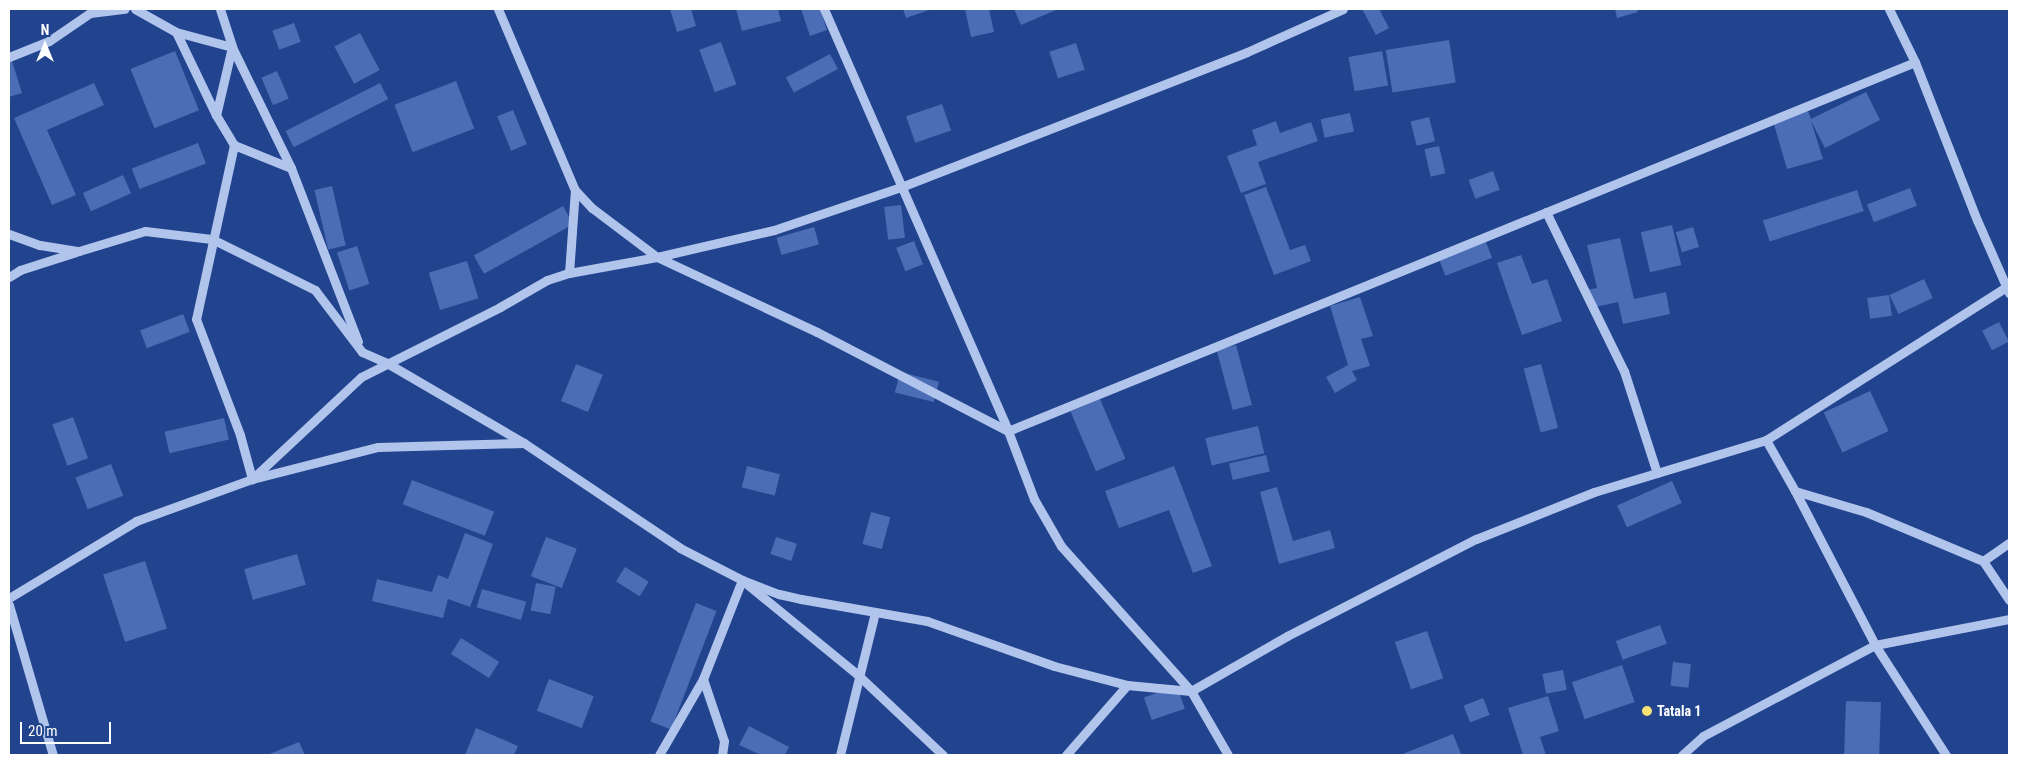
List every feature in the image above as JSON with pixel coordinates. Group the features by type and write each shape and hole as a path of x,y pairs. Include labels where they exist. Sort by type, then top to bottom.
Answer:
{"street":[{"path":"9,57 49,41 91,11 125,9"},
{"path":"135,9 176,32 232,47"},
{"path":"220,9 232,47 291,168 362,352"},
{"path":"498,9 576,190 592,208 657,258 817,332 1008,431 1915,62"},
{"path":"824,9 1008,431 1034,499 1061,546 1191,691 1228,755"},
{"path":"252,479 361,377 500,308 547,280 569,273 657,258 774,230 902,187 1247,52 1343,9"},
{"path":"9,277 20,270 145,231 212,239 315,290 362,352 387,363 524,443 680,548 742,580 779,594 927,621 1054,666 1127,685 1191,691 1287,636 1476,539 1594,492 1766,440 2008,290 1915,62 1889,9"},
{"path":"176,32 216,115 234,145 291,168"},
{"path":"216,115 232,47"},
{"path":"234,145 196,319 240,435 252,479"},
{"path":"569,273 576,190"},
{"path":"1546,212 1624,371 1657,473"},
{"path":"9,234 40,245 79,251"},
{"path":"1766,440 1795,491 1875,645 1946,755"},
{"path":"9,598 136,521 252,479 378,448 524,443"},
{"path":"1795,491 1866,512 1983,561 2009,600"},
{"path":"1983,561 2009,543"},
{"path":"742,580 858,675 943,755"},
{"path":"659,755 703,679 742,580"},
{"path":"9,605 53,755"},
{"path":"840,755 858,675 875,612"},
{"path":"1682,755 1702,736 1875,645 2009,619"},
{"path":"703,679 724,741 722,755"},
{"path":"1066,755 1127,685"}],"building":[{"path":"670,9 691,9 696,26 677,32"},
{"path":"736,9 778,9 781,21 742,31"},
{"path":"801,9 820,9 827,30 810,36"},
{"path":"903,9 932,9 906,18"},
{"path":"965,9 989,9 994,32 971,37"},
{"path":"1014,9 1058,9 1021,25"},
{"path":"1362,9 1379,9 1389,28 1376,35"},
{"path":"1615,9 1637,9 1638,12 1617,18"},
{"path":"294,23 301,42 279,50 272,31"},
{"path":"360,33 380,70 354,84 334,47"},
{"path":"1449,40 1456,82 1393,92 1386,50"},
{"path":"721,42 736,84 715,92 699,50"},
{"path":"1076,43 1085,70 1058,78 1049,52"},
{"path":"175,51 199,110 154,128 130,69"},
{"path":"1382,51 1388,85 1355,91 1349,57"},
{"path":"830,54 838,69 794,92 786,77"},
{"path":"12,61 22,93 9,97 9,62"},
{"path":"277,71 289,99 273,105 261,78"},
{"path":"456,81 474,129 413,152 394,105"},
{"path":"94,83 104,105 47,130 76,195 52,205 14,118"},
{"path":"380,83 388,99 294,147 286,131"},
{"path":"1866,92 1880,120 1825,148 1811,121 1823,159 1787,169 1773,121 1808,111 1811,119"},
{"path":"942,104 951,130 915,143 906,116"},
{"path":"513,110 527,144 511,151 497,116"},
{"path":"1350,113 1354,132 1325,138 1321,119"},
{"path":"1429,117 1435,141 1417,146 1411,122"},
{"path":"1276,121 1280,133 1311,122 1318,141 1258,162 1266,184 1241,193 1227,156 1257,145 1252,130"},
{"path":"198,143 206,164 140,189 132,168"},
{"path":"1439,146 1445,173 1431,177 1424,149"},
{"path":"1493,171 1500,190 1475,199 1469,180"},
{"path":"123,175 131,193 91,211 83,193"},
{"path":"332,186 346,245 328,249 314,190"},
{"path":"1266,187 1290,250 1305,245 1311,261 1274,275 1244,195"},
{"path":"1910,188 1917,206 1874,222 1867,204"},
{"path":"1857,190 1864,211 1770,242 1763,221"},
{"path":"901,205 905,238 888,240 884,207"},
{"path":"563,206 573,224 484,274 474,255"},
{"path":"1672,225 1681,265 1650,272 1641,232"},
{"path":"814,227 819,244 781,255 777,238"},
{"path":"1693,227 1699,247 1682,252 1676,232"},
{"path":"1620,238 1634,299 1666,292 1670,314 1623,324 1618,302 1591,308 1587,290 1597,288 1587,245"},
{"path":"914,241 923,264 905,271 896,248"},
{"path":"1486,242 1492,258 1445,276 1439,260"},
{"path":"357,246 369,284 349,291 337,252"},
{"path":"1521,255 1532,284 1547,279 1562,321 1522,335 1497,263"},
{"path":"467,261 478,298 440,310 429,273"},
{"path":"1924,279 1933,298 1898,314 1890,295"},
{"path":"1889,295 1892,316 1870,319 1867,298"},
{"path":"1360,297 1373,336 1361,339 1370,366 1352,371 1357,380 1335,393 1326,377 1348,365 1330,306"},
{"path":"183,314 190,332 147,348 140,330"},
{"path":"1999,322 2009,342 1992,350 1982,331"},
{"path":"1236,345 1252,405 1233,410 1217,350"},
{"path":"576,364 603,375 588,412 561,401"},
{"path":"1541,364 1558,428 1541,432 1524,369"},
{"path":"900,372 939,382 934,402 895,392"},
{"path":"1870,391 1889,431 1842,452 1824,413"},
{"path":"1100,399 1125,459 1096,471 1071,412"},
{"path":"73,417 88,458 67,466 52,425"},
{"path":"224,418 229,439 170,453 165,432"},
{"path":"1258,426 1264,453 1212,465 1205,438"},
{"path":"1266,455 1270,472 1233,480 1229,464"},
{"path":"111,464 123,496 88,509 76,478"},
{"path":"747,466 780,474 775,496 742,487"},
{"path":"1174,466 1212,566 1193,573 1169,510 1119,528 1105,491"},
{"path":"412,480 494,512 485,536 403,504"},
{"path":"1672,481 1682,503 1627,527 1617,505"},
{"path":"1277,487 1293,541 1330,530 1335,548 1279,564 1260,492"},
{"path":"871,512 890,517 882,549 862,544"},
{"path":"465,533 493,544 470,607 448,599 443,618 372,601 377,579 432,592 438,575 448,579"},
{"path":"546,537 577,549 562,588 531,576"},
{"path":"776,537 797,544 791,561 770,554"},
{"path":"297,554 306,585 253,600 244,569"},
{"path":"145,561 167,629 125,642 103,575"},
{"path":"625,567 649,582 640,596 616,581"},
{"path":"536,583 556,587 550,614 531,610"},
{"path":"482,589 526,602 521,620 477,607"},
{"path":"696,603 717,611 671,729 650,722"},
{"path":"1660,625 1667,644 1623,660 1616,641"},
{"path":"1427,631 1443,678 1411,689 1395,642"},
{"path":"461,638 499,662 489,678 451,654"},
{"path":"1673,662 1691,664 1688,688 1670,686"},
{"path":"1622,665 1635,702 1585,719 1572,682"},
{"path":"1563,670 1567,690 1546,694 1542,674"},
{"path":"549,679 594,696 582,728 537,711"},
{"path":"1177,686 1185,709 1152,720 1144,697"},
{"path":"1548,696 1559,731 1540,737 1546,755 1523,755 1508,708"},
{"path":"1483,698 1490,715 1470,723 1464,706"},
{"path":"1846,701 1881,702 1879,755 1844,755"},
{"path":"749,726 789,747 785,755 761,755 739,745"},
{"path":"476,728 518,746 514,755 465,755"},
{"path":"1453,734 1461,754 1400,755"},
{"path":"299,742 305,755 267,755"}],"place":[{"name":"Tatala 1","path":"1647,711"}]}
